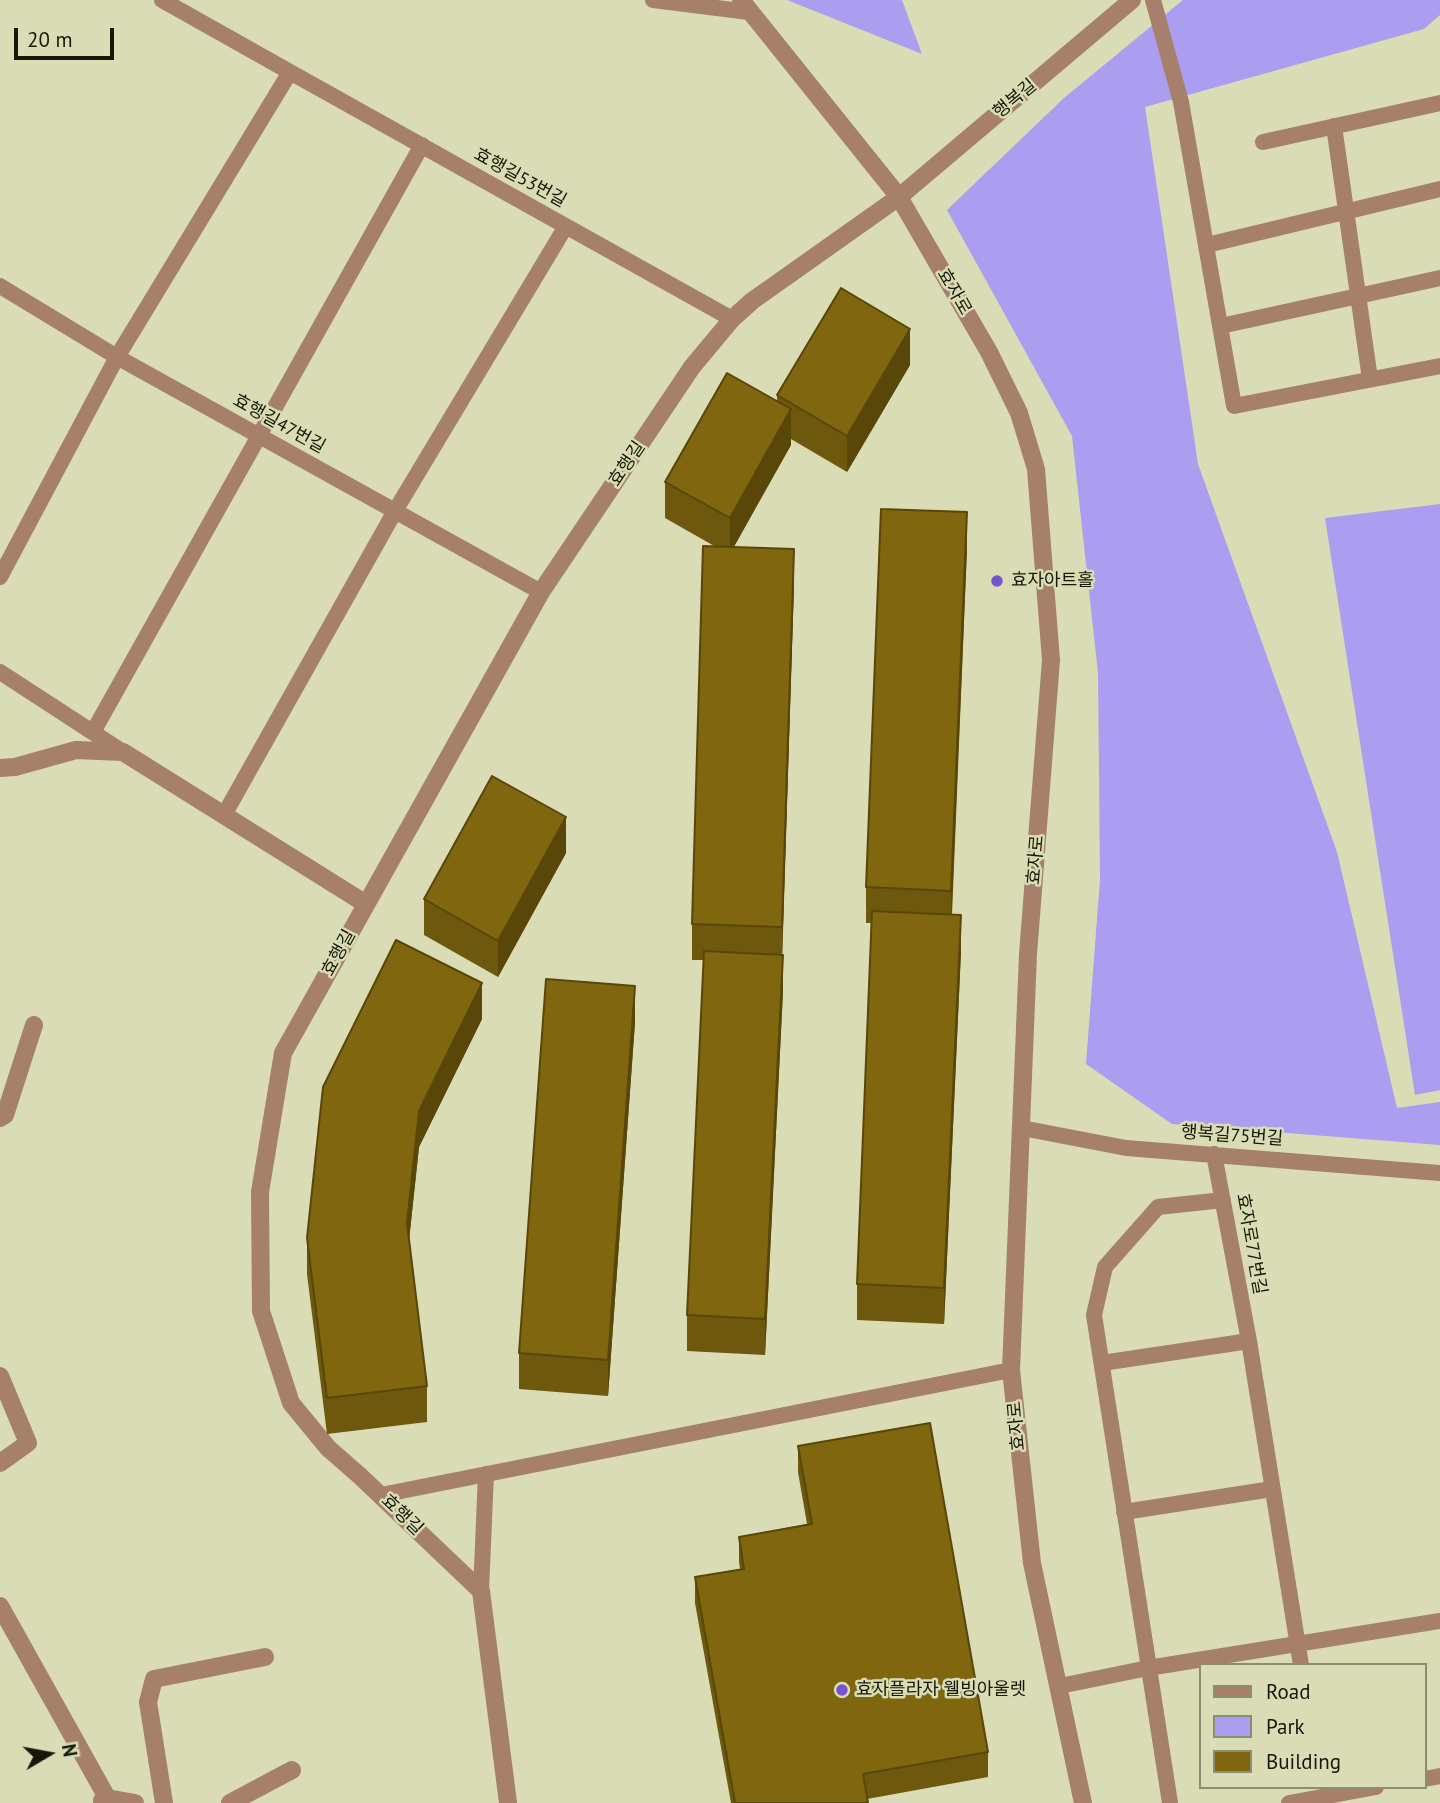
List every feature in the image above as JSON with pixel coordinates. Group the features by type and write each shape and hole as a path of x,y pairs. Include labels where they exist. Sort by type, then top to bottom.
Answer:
{"street":[{"name":"행복길","path":"899,197 1132,0"},
{"name":"효자로","path":"745,6 899,197 989,352 1019,413 1036,469 1051,660 1028,954 1012,1370 1032,1563 1083,1803"},
{"name":"효행길","path":"481,1591 328,1448 291,1403 261,1311 260,1192 283,1053 541,592 692,367 732,318 752,301 899,197"},
{"path":"0,768 15,767 76,750 123,752 366,904"},
{"path":"0,1118 5,1115 34,1025"},
{"path":"0,1376 28,1443 0,1463"},
{"path":"481,1591 508,1803"},
{"path":"0,1606 105,1801 135,1803"},
{"path":"164,1803 148,1702 155,1679 265,1657"},
{"path":"230,1803 292,1770"}],"lane":[{"name":"효행길53번길","path":"162,0 732,318"},
{"path":"653,0 745,6"},
{"path":"1153,0 1181,102 1234,406 1440,366"},
{"path":"0,577 117,357 290,72"},
{"path":"1263,142 1440,103"},
{"path":"1335,126 1370,379"},
{"path":"93,732 422,145"},
{"path":"1207,245 1440,189"},
{"path":"224,815 395,511 566,226"},
{"path":"1221,326 1440,278"},
{"name":"효행길47번길","path":"0,286 117,357 541,592"},
{"path":"0,673 123,752"},
{"name":"행복길75번길","path":"1021,1128 1126,1148 1440,1173"},
{"name":"효자로77번길","path":"1214,1154 1249,1341 1301,1663"},
{"path":"1170,1803 1094,1315 1105,1267 1158,1207 1223,1200"},
{"path":"1102,1363 1249,1341"},
{"path":"381,1495 1012,1370"},
{"path":"481,1591 486,1474"},
{"path":"1124,1512 1272,1489"},
{"path":"1060,1686 1148,1668 1440,1621"},
{"path":"1289,1803 1365,1789"}],"green space":[{"path":"787,0 902,0 922,54"},
{"path":"1183,0 1440,0 1440,15 1424,29 1145,107 1198,464 1337,852 1397,1108 1440,1102 1440,1145 1172,1124 1086,1064 1100,879 1098,673 1072,436 947,210 1064,98"},
{"path":"1440,504 1440,1090 1415,1095 1325,518"}],"building":[{"path":"841,288 910,329 847,436 777,395"},
{"path":"727,373 791,409 730,518 665,482"},
{"path":"881,509 967,512 951,891 866,887"},
{"path":"703,546 794,549 782,927 692,924"},
{"path":"492,776 566,817 498,941 424,899"},
{"path":"872,911 961,915 944,1288 857,1284"},
{"path":"396,940 482,983 419,1111 407,1223 427,1386 327,1398 307,1238 323,1087"},
{"path":"704,951 783,955 765,1319 687,1315"},
{"path":"546,979 635,986 608,1360 519,1353"},
{"name":"효자플라자 웰빙아울렛","path":"930,1423 988,1752 863,1774 868,1803 735,1803 695,1577 744,1569 739,1537 812,1524 798,1446"}],"place":[{"name":"효자아트홀","path":"997,581"},
{"name":"효자플라자 웰빙아울렛","path":"842,1690"}]}
